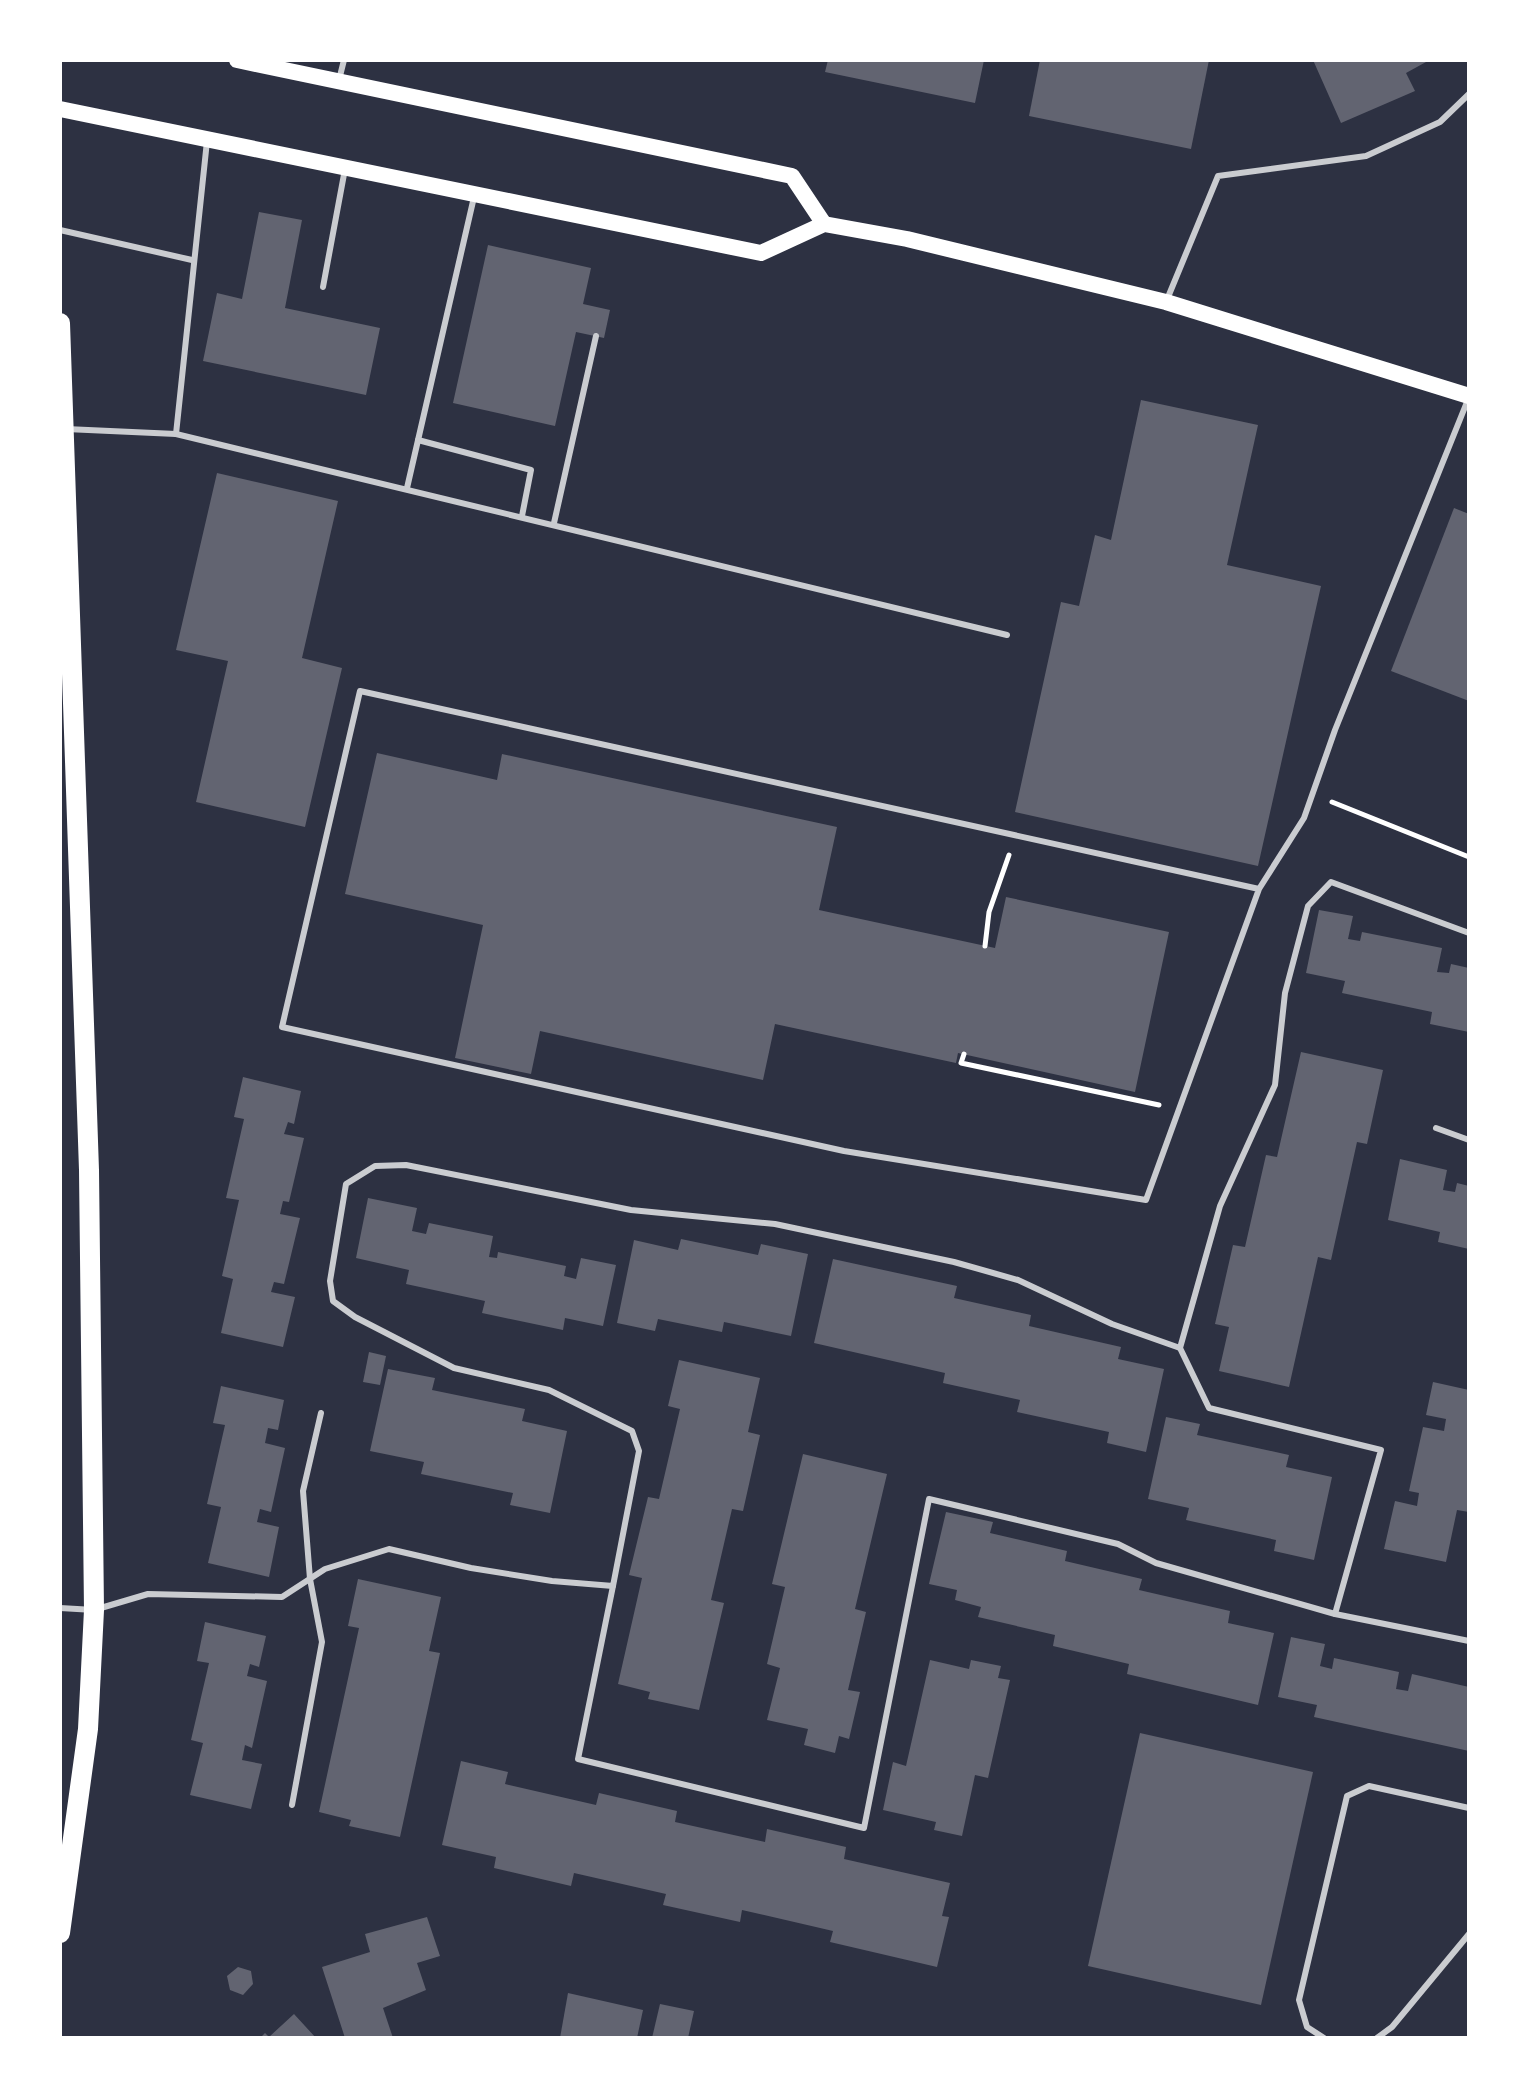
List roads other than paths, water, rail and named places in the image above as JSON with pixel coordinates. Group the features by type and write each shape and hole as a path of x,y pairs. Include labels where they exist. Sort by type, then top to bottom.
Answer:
{"main road":[{"path":"237,60 792,176 824,224"},
{"path":"60,109 761,253 824,224 921,242 1166,302 1469,397"},
{"path":"60,323 89,1170 94,1610 88,1729 60,1933"}],"lane":[{"path":"339,81 344,60"},
{"path":"1166,302 1218,176 1366,156 1440,122 1469,94"},
{"path":"176,434 207,137"},
{"path":"323,287 346,166"},
{"path":"407,488 475,194"},
{"path":"60,230 192,260"},
{"path":"554,523 596,336"},
{"path":"1259,889 360,691 282,1027 844,1151 1146,1200 1259,889 1304,818 1469,397"},
{"path":"65,429 176,434 1007,635"},
{"path":"418,440 531,470 522,516"},
{"path":"1335,1614 1381,1450 1209,1408 1180,1348 1220,1206 1275,1085 1285,993 1308,906 1331,882 1469,933"},
{"path":"1436,1128 1469,1140"},
{"path":"1180,1348 1112,1324 1018,1280 954,1262 775,1224 631,1210 406,1165 375,1166 346,1184 330,1281 333,1301 355,1317 454,1368 549,1390 632,1431 639,1451 578,1759 864,1828 929,1499 1118,1544 1156,1563 1335,1614 1469,1641"},
{"path":"292,1805 322,1642 310,1579 303,1491 321,1413"},
{"path":"60,1608 94,1610 148,1594 282,1597 325,1569 389,1549 525,1577 613,1586"},
{"path":"1324,2038 1307,2027 1299,2000 1347,1796 1369,1786 1469,1808"},
{"path":"1377,2038 1392,2027 1469,1934"}]}
